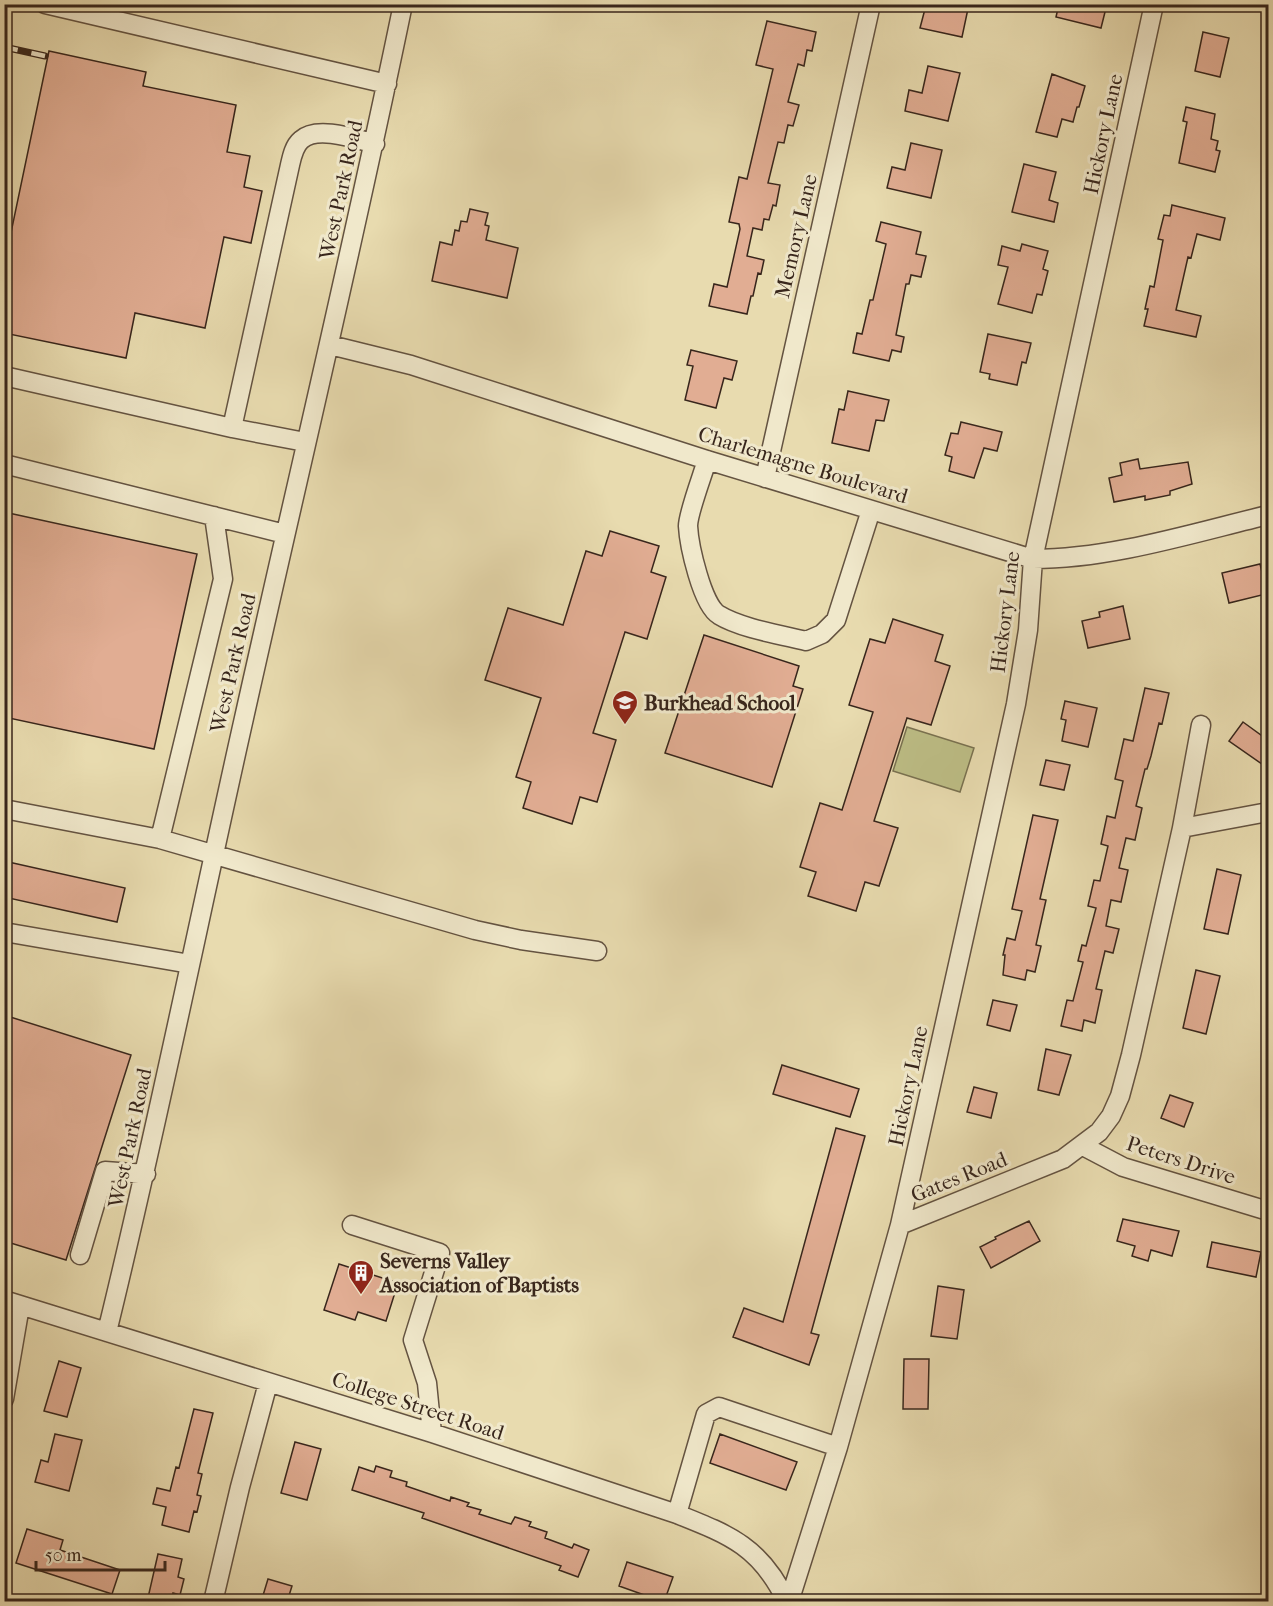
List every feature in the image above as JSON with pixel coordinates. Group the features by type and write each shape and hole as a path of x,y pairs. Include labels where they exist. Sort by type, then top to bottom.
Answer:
{"street":[{"path":"45,4 387,84"},
{"name":"West Park Road","path":"108,1332 146,1174 213,855 305,442 330,345 375,144 403,4"},
{"name":"Memory Lane","path":"765,478 871,4"},
{"name":"Hickory Lane","path":"900,1225 1016,704 1028,630 1033,560 1154,4"},
{"path":"232,428 294,150 302,139 313,134 327,133 375,144"},
{"name":"Charlemagne Boulevard","path":"330,345 411,365 707,460 1033,560 1072,558 1269,516"},
{"path":"4,376 232,428 305,442"},
{"path":"707,460 688,524 695,562 707,601 716,614 730,621 806,641 822,634 836,620 872,510"},
{"path":"4,464 285,534"},
{"path":"160,839 223,579 214,516"},
{"name":"Gates Road","path":"788,1602 838,1447 900,1225 1063,1159 1099,1132 1111,1116 1120,1096 1131,1055 1182,828 1201,725"},
{"path":"4,809 160,839 475,930 521,940 597,951"},
{"path":"1182,828 1269,812"},
{"path":"4,932 190,964"},
{"name":"Peters Drive","path":"1083,1146 1123,1167 1269,1211"},
{"path":"80,1255 105,1171 146,1174"},
{"path":"352,1225 440,1253 413,1340 427,1383 432,1433"},
{"path":"4,1399 12,1303"},
{"name":"College Street Road","path":"12,1303 432,1433 714,1529 740,1542 765,1564 788,1602"},
{"path":"213,1602 240,1487 268,1383"},
{"path":"677,1515 706,1414 719,1407 838,1447"}],"green space":[{"path":"907,727 974,748 960,792 893,771"}],"building":[{"path":"934,4 969,4 962,37 920,28 925,9 933,11"},
{"path":"1059,4 1089,4 1106,8 1101,28 1056,17"},
{"path":"767,21 816,32 812,51 807,50 804,66 798,64 788,102 799,105 793,126 788,125 784,143 778,142 768,183 780,185 776,206 773,205 769,220 764,219 762,230 753,228 747,256 764,260 761,274 758,273 747,314 709,306 714,284 727,287 740,229 739,224 729,222 739,177 747,179 773,69 756,65"},
{"path":"1203,32 1229,38 1220,77 1195,71"},
{"path":"49,51 146,72 143,86 236,105 227,152 250,156 244,187 262,191 251,243 224,237 205,328 135,313 126,358 4,333 4,266"},
{"path":"928,66 960,73 948,121 905,111 909,90 922,93"},
{"path":"1052,74 1085,86 1073,122 1062,119 1057,137 1036,132"},
{"path":"1186,107 1215,114 1211,139 1218,141 1216,150 1220,151 1215,172 1179,163 1187,122 1183,121"},
{"path":"911,143 942,150 931,198 887,188 892,167 905,170"},
{"path":"1024,164 1056,172 1049,200 1058,203 1054,222 1012,212"},
{"path":"1172,205 1225,218 1220,240 1197,234 1191,258 1188,257 1176,310 1201,316 1196,337 1144,326 1150,286 1154,287 1163,240 1158,239 1164,215 1170,216"},
{"path":"470,209 488,213 485,225 489,226 486,240 518,248 507,298 432,281 440,242 452,245 455,230 459,231 461,221 467,222"},
{"path":"881,222 921,232 916,254 926,256 921,277 911,275 909,284 906,284 896,335 904,337 901,352 892,350 889,361 853,353 857,333 862,334 870,300 873,300 886,244 876,241"},
{"path":"1022,244 1048,251 1043,269 1048,271 1042,295 1037,294 1032,313 998,304 1008,267 998,265 1002,246 1020,251"},
{"path":"988,334 1031,343 1026,363 1022,362 1017,385 989,379 990,374 980,372"},
{"path":"691,350 737,361 732,380 724,378 716,408 685,400 693,366 687,365"},
{"path":"848,391 889,400 884,421 876,420 869,451 832,443 839,409 844,410"},
{"path":"961,422 1002,432 997,451 984,448 974,478 949,471 952,457 945,455 951,433 958,434"},
{"path":"1138,459 1140,469 1188,462 1192,484 1170,491 1170,495 1145,500 1145,496 1114,502 1109,478 1122,475 1120,463"},
{"path":"4,512 197,554 154,749 4,717"},
{"path":"610,531 659,546 651,572 666,577 647,639 625,632 593,733 616,740 597,802 580,797 572,824 523,808 531,782 516,777 541,698 485,680 508,608 563,625 586,551 602,556"},
{"path":"1260,564 1262,572 1269,570 1269,591 1266,594 1229,603 1222,573"},
{"path":"1123,606 1130,639 1088,648 1082,621 1100,617 1099,612"},
{"path":"893,619 943,635 935,661 950,666 931,725 907,718 874,821 898,828 879,886 865,882 856,911 808,896 816,872 800,867 820,803 842,810 873,712 849,705 870,639 885,643"},
{"path":"704,635 799,666 793,686 803,689 772,787 665,753"},
{"path":"1145,688 1169,693 1162,724 1159,723 1136,806 1142,808 1135,840 1126,838 1119,868 1128,870 1121,902 1111,900 1106,926 1119,929 1113,953 1105,951 1096,989 1102,990 1095,1023 1084,1020 1082,1031 1061,1026 1067,1000 1073,1001 1083,962 1078,961 1082,945 1086,946 1096,908 1088,906 1094,880 1100,881 1108,846 1101,844 1107,816 1115,818 1123,781 1115,779 1124,739 1133,741"},
{"path":"1065,701 1097,708 1088,747 1062,741 1066,720 1061,719"},
{"path":"1243,722 1269,741 1269,769 1229,741"},
{"path":"1046,760 1070,765 1064,790 1040,785"},
{"path":"1033,815 1058,820 1040,899 1046,900 1036,945 1041,946 1035,972 1027,970 1025,980 1003,975 1005,955 1003,955 1007,938 1015,940 1022,911 1012,909"},
{"path":"4,861 125,888 117,922 4,897"},
{"path":"1217,869 1241,875 1228,934 1204,929"},
{"path":"1196,970 1220,976 1206,1034 1183,1028"},
{"path":"993,1000 1017,1005 1010,1031 987,1025"},
{"path":"4,1015 131,1055 66,1260 4,1241"},
{"path":"1046,1049 1071,1055 1059,1095 1038,1090"},
{"path":"782,1065 859,1089 850,1117 773,1094"},
{"path":"974,1087 997,1093 991,1118 967,1112"},
{"path":"1170,1095 1193,1103 1184,1127 1161,1118"},
{"path":"836,1128 865,1136 811,1333 819,1335 809,1365 733,1337 744,1308 783,1322"},
{"path":"1123,1219 1179,1231 1172,1256 1151,1250 1148,1261 1132,1256 1135,1246 1117,1241"},
{"path":"1029,1221 1040,1241 991,1268 980,1247 996,1239 995,1237"},
{"path":"1212,1242 1261,1252 1256,1277 1207,1267"},
{"name":"Severns Valley Association of Baptists","path":"339,1264 398,1283 386,1321 358,1312 355,1320 324,1310"},
{"path":"938,1286 964,1290 957,1339 931,1336"},
{"path":"904,1359 929,1359 928,1409 903,1409"},
{"path":"59,1361 81,1368 67,1417 44,1411"},
{"path":"194,1409 213,1413 198,1473 202,1474 197,1495 201,1496 197,1512 194,1511 189,1532 162,1525 166,1507 153,1504 157,1488 170,1491 176,1467 179,1468"},
{"path":"55,1434 82,1440 69,1491 35,1482 41,1460 48,1462"},
{"path":"720,1434 797,1462 786,1490 710,1463"},
{"path":"295,1442 321,1449 307,1500 281,1493"},
{"path":"376,1466 392,1471 390,1477 407,1482 406,1486 450,1501 451,1497 469,1503 467,1506 481,1510 479,1514 511,1524 515,1517 531,1522 529,1526 547,1532 545,1538 572,1548 574,1544 589,1550 578,1577 559,1570 561,1566 422,1518 424,1513 352,1490 359,1467 374,1472"},
{"path":"27,1529 63,1540 60,1550 120,1570 112,1594 16,1563"},
{"path":"158,1554 182,1559 178,1577 184,1579 180,1595 173,1593 171,1602 147,1602"},
{"path":"627,1562 673,1577 664,1602 619,1586"},
{"path":"268,1579 292,1586 287,1602 261,1602"}],"railway":[{"path":"4,47 45,56"}],"place":[{"name":"Burkhead School","path":"625,726"},
{"name":"Severns Valley Association of Baptists","path":"361,1296"}]}
